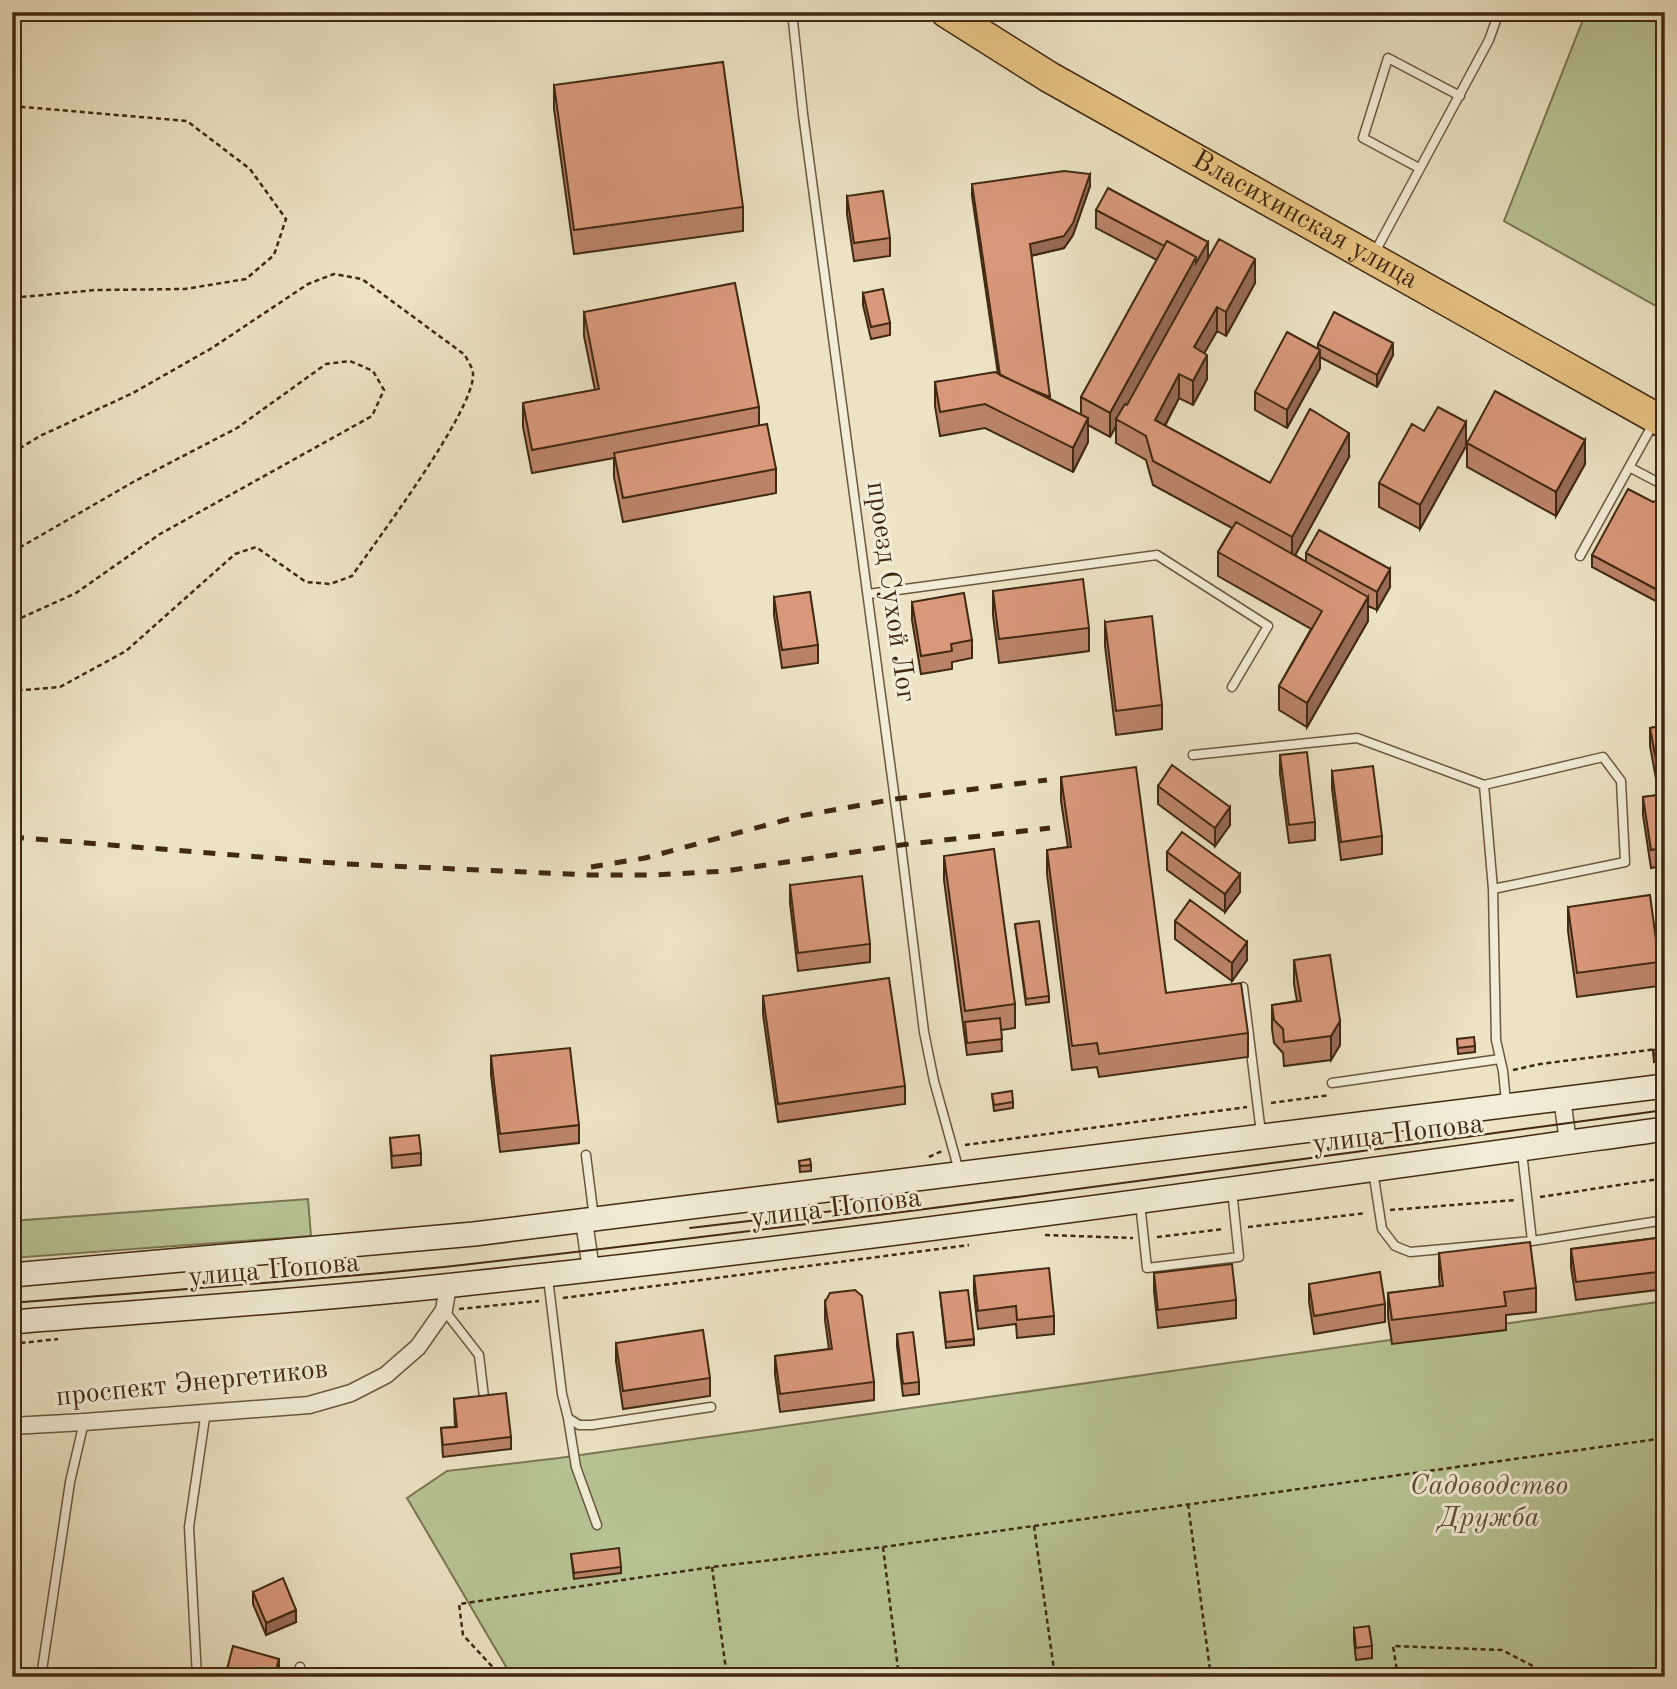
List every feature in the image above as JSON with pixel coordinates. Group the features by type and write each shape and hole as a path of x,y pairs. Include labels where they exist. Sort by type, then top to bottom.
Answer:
{"highway":[{"name":"Власихинская улица","path":"946,12 1049,77 1660,421"}],"main road":[{"name":"улица Попова","path":"12,1275 474,1234 1665,1086"},
{"name":"улица Попова","path":"12,1322 448,1286 591,1270 1665,1129"}],"street":[{"path":"1562,1098 1569,1142"},
{"path":"589,1220 591,1270"},
{"name":"проспект Энергетиков","path":"12,1426 309,1405 351,1394 386,1375 418,1346 444,1310 448,1286"}],"lane":[{"name":"проезд Сухой Лог","path":"792,12 803,114 924,1032 934,1081 960,1174"},
{"path":"1372,258 1489,40 1499,12"},
{"path":"1419,169 1363,138 1388,58 1460,96"},
{"path":"1580,556 1629,467 1660,421"},
{"path":"1629,467 1665,486"},
{"path":"867,594 1157,555 1268,626 1232,687"},
{"path":"1193,755 1357,738 1484,785 1603,757 1621,781 1625,862 1493,889"},
{"path":"1484,785 1493,889 1496,1040 1503,1071 1506,1105"},
{"path":"1243,987 1261,1136"},
{"path":"1332,1083 1500,1059"},
{"path":"1521,1149 1532,1241"},
{"path":"586,1155 589,1220"},
{"path":"1373,1168 1382,1230 1395,1246 1410,1252 1532,1241 1665,1220"},
{"path":"1139,1200 1147,1268 1226,1259 1239,1257 1231,1187"},
{"path":"548,1275 562,1394 576,1467 597,1525"},
{"path":"444,1310 479,1355 484,1397"},
{"path":"568,1418 579,1425 592,1425 711,1407"},
{"path":"197,1677 189,1527 206,1411"},
{"path":"41,1677 70,1482 84,1422"},
{"path":"298,1677 300,1667"}],"path":[{"path":"12,106 187,121 250,169 286,219 274,255 246,279 185,289 94,290 12,298"},
{"path":"12,453 40,436 133,393 212,348 307,284 334,274 362,279 465,355 474,373 470,390 442,446 352,576 330,584 306,582 256,547 235,554 126,651 60,687 12,691"},
{"path":"12,552 135,481 237,428 326,364 350,361 373,371 384,390 372,416 160,534 76,593 12,622"},
{"path":"1503,1071 1665,1048"},
{"path":"953,1147 1339,1094"},
{"path":"1046,1234 1144,1239 1379,1211 1527,1199 1665,1178"},
{"path":"550,1300 977,1244"},
{"path":"505,1677 500,1675 463,1635 459,1604 712,1567 1034,1526 1665,1438"},
{"path":"1188,1504 1211,1677"},
{"path":"1034,1526 1055,1677"},
{"path":"883,1546 899,1677"},
{"path":"712,1567 727,1677"},
{"path":"1398,1677 1393,1646 1502,1650 1554,1677"}],"green space":[{"path":"1586,12 1665,12 1665,311 1504,221"},
{"path":"308,1199 311,1236 12,1258 12,1221"},
{"name":"Садоводство Дружба","path":"1665,1301 1665,1677 512,1677 407,1498 447,1471 559,1458"}],"building":[{"path":"723,62 743,207 574,230 554,85"},
{"path":"1064,171 1090,174 1073,223 1064,236 1030,244 1050,397 1000,375 972,184"},
{"path":"1108,188 1208,242 1196,263 1196,257 1167,241 1164,246 1096,210"},
{"path":"883,191 890,238 854,243 847,196"},
{"path":"1219,239 1255,259 1226,312 1217,307 1194,347 1207,355 1193,381 1179,374 1155,420 1270,483 1310,409 1349,433 1292,537 1153,461 1146,436 1116,419 1125,404 1127,405"},
{"path":"1167,241 1196,257 1110,413 1081,397"},
{"path":"735,283 759,407 532,450 523,403 599,389 584,312"},
{"path":"883,289 890,323 871,327 863,293"},
{"path":"1334,312 1393,343 1377,375 1318,344"},
{"path":"1287,332 1320,350 1287,410 1255,392"},
{"path":"995,372 1088,418 1073,448 985,404 940,412 935,382"},
{"path":"1495,391 1585,440 1556,492 1467,443"},
{"path":"1438,407 1466,422 1420,505 1379,483 1412,424 1424,431"},
{"path":"767,424 776,469 623,498 614,453"},
{"path":"1628,489 1653,502 1665,501 1665,594 1592,555"},
{"path":"1236,522 1368,597 1307,703 1279,686 1322,611 1218,552"},
{"path":"1319,530 1390,569 1377,592 1306,553"},
{"path":"1083,579 1089,628 999,639 993,591"},
{"path":"810,592 818,645 782,650 774,597"},
{"path":"964,593 972,640 951,644 952,651 921,656 912,602"},
{"path":"1152,616 1162,705 1116,711 1105,622"},
{"path":"1665,725 1665,786 1661,787 1650,728"},
{"path":"1307,752 1315,822 1289,825 1280,755"},
{"path":"1172,765 1230,807 1215,828 1158,786"},
{"path":"1373,766 1382,836 1341,842 1332,771"},
{"path":"1136,767 1166,993 1241,983 1248,1033 1099,1054 1097,1043 1072,1046 1047,850 1071,847 1061,777"},
{"path":"1665,794 1665,866 1662,848 1651,850 1643,797"},
{"path":"1182,832 1240,874 1225,894 1167,852"},
{"path":"994,849 1015,1004 965,1011 944,856"},
{"path":"862,876 870,944 798,953 790,885"},
{"path":"1650,895 1659,962 1577,973 1568,907"},
{"path":"1190,900 1247,942 1232,963 1175,921"},
{"path":"1039,921 1049,996 1026,999 1015,924"},
{"path":"1330,955 1340,1021 1331,1036 1284,1042 1283,1029 1274,1020 1272,1005 1301,1001 1294,960"},
{"path":"889,978 905,1086 778,1104 763,996"},
{"path":"1000,1018 1002,1039 967,1043 965,1022"},
{"path":"1474,1037 1475,1046 1458,1048 1457,1039"},
{"path":"570,1048 579,1125 500,1134 491,1056"},
{"path":"1664,1048 1665,1054 1654,1055 1653,1050"},
{"path":"1012,1091 1013,1102 994,1105 992,1094"},
{"path":"419,1135 421,1153 392,1156 390,1138"},
{"path":"810,1159 811,1165 800,1166 799,1161"},
{"path":"1665,1237 1665,1271 1576,1282 1571,1249"},
{"path":"1530,1242 1536,1288 1504,1292 1506,1306 1392,1320 1388,1293 1443,1286 1439,1253"},
{"path":"1232,1264 1236,1300 1158,1310 1154,1273"},
{"path":"1049,1268 1054,1316 1017,1320 1016,1306 978,1311 974,1276"},
{"path":"1380,1272 1385,1304 1314,1316 1309,1284"},
{"path":"855,1290 862,1296 874,1382 780,1394 775,1356 832,1349 825,1302 830,1293"},
{"path":"968,1290 974,1339 946,1342 940,1293"},
{"path":"703,1330 710,1378 623,1391 616,1343"},
{"path":"913,1332 919,1382 903,1384 897,1334"},
{"path":"506,1393 511,1437 443,1445 441,1428 457,1427 454,1399"},
{"path":"619,1548 621,1567 574,1573 571,1554"},
{"path":"283,1578 296,1610 266,1623 253,1592"},
{"path":"1369,1626 1372,1646 1356,1648 1354,1628"},
{"path":"233,1646 279,1659 274,1677 225,1677"}],"tram line":[{"path":"12,1303 406,1271 613,1248 1064,1191 1665,1110"},
{"path":"690,1228 916,1201"}],"railway":[{"path":"591,867 645,858 800,816 895,799 1047,780"},
{"path":"12,837 346,864 591,875 655,875 726,871 901,845 1050,828"}]}
